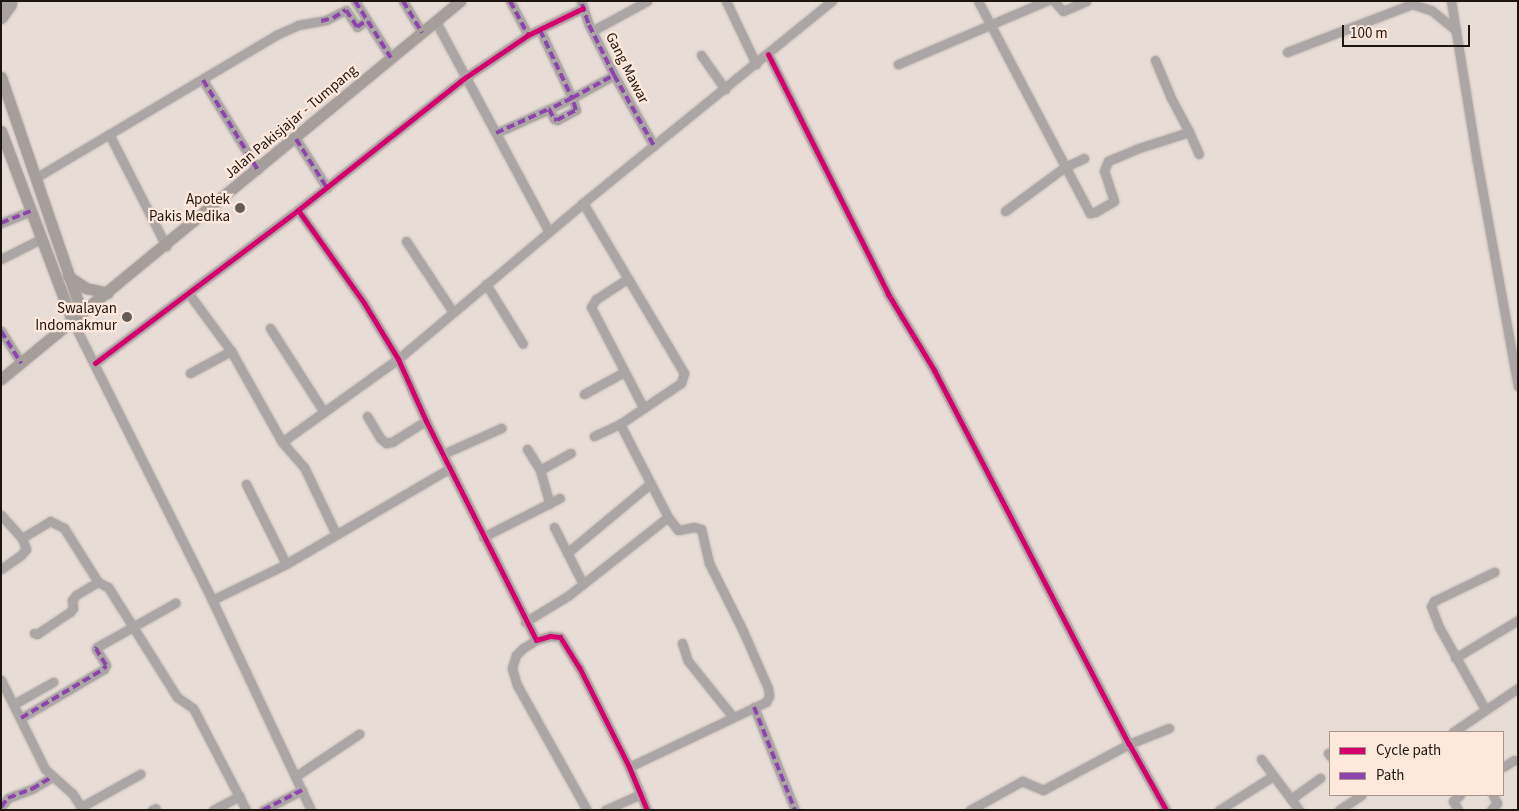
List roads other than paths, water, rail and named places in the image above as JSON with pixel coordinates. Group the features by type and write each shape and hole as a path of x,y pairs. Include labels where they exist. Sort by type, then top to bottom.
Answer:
{"highway":[{"path":"1,17 9,4"}],"main road":[{"name":"Jalan Pakisjajar - Tumpang","path":"1,380 72,320 166,246 296,139 460,1"},
{"path":"1,77 37,177 68,276 82,313"},
{"path":"1,131 72,320"},
{"path":"68,276 86,288 107,293"}],"street":[{"path":"355,1 391,58"},
{"path":"403,1 422,33"},
{"path":"510,1 528,35"},
{"path":"592,30 647,1"},
{"path":"726,1 756,64"},
{"path":"282,442 398,359 583,203 832,1"},
{"path":"978,1 1087,209 1092,213 1114,201 1104,171 1108,160 1189,132"},
{"path":"898,64 1046,1"},
{"path":"1054,1 1063,11 1086,1"},
{"path":"1451,1 1518,386"},
{"path":"95,363 189,294 327,188 466,77 528,35 540,30 582,4"},
{"name":"Gang Mawar","path":"582,4 592,30 614,75 654,146"},
{"path":"1287,52 1412,4 1430,10 1456,30"},
{"path":"37,177 276,35 298,25 326,20 346,10 357,27 367,20"},
{"path":"436,22 549,232"},
{"path":"540,30 576,110 557,120 554,119 549,109"},
{"path":"768,54 888,294 934,370 1129,744 1166,810"},
{"path":"702,55 725,89"},
{"path":"1155,60 1171,98 1199,154"},
{"path":"496,133 572,98 614,75"},
{"path":"203,80 258,170"},
{"path":"109,134 166,246"},
{"path":"296,139 327,188"},
{"path":"1005,211 1065,167 1084,158"},
{"path":"583,203 684,373 681,383 620,424 594,436"},
{"path":"298,210 364,302 398,359 426,421 525,622 536,640"},
{"path":"1,223 31,211"},
{"path":"1,259 41,239"},
{"path":"406,241 453,312"},
{"path":"627,279 596,299 591,307 643,408"},
{"path":"486,284 523,344"},
{"path":"189,294 231,351 282,442 304,467 336,534"},
{"path":"72,320 212,600 311,810"},
{"path":"270,328 324,412"},
{"path":"1,331 21,363"},
{"path":"190,373 231,351"},
{"path":"584,394 624,372"},
{"path":"368,416 380,438 386,443 392,442 426,421"},
{"path":"620,424 668,518 678,530 694,527 701,529 709,563 768,688 769,700 629,766"},
{"path":"443,454 501,428"},
{"path":"527,449 540,470 550,504"},
{"path":"540,470 571,453"},
{"path":"212,600 286,564 450,468"},
{"path":"567,553 651,483"},
{"path":"246,484 286,564"},
{"path":"483,537 560,498"},
{"path":"1,515 22,538 26,547 24,552 1,569"},
{"path":"525,622 583,584 668,518"},
{"path":"22,538 50,520 57,522 64,528 98,582 108,587 177,698 192,708 246,810"},
{"path":"554,527 583,584"},
{"path":"1485,709 1455,658 1439,627 1431,606 1434,601 1494,572"},
{"path":"34,633 36,634 70,612 73,608 73,597 98,582"},
{"path":"21,718 104,669 106,665 96,648 122,631 133,628 175,603"},
{"path":"1455,658 1518,620"},
{"path":"588,810 517,685 512,668 516,655 523,648 536,640 550,636 560,638 579,667 629,766 647,810"},
{"path":"682,643 688,661 733,717"},
{"path":"1,680 45,769 72,793 82,808 140,774"},
{"path":"14,704 53,682"},
{"path":"1455,731 1518,688"},
{"path":"754,708 796,810"},
{"path":"970,810 1022,782 1043,790 1129,744 1169,728"},
{"path":"296,776 359,734"},
{"path":"1261,760 1299,810"},
{"path":"1504,766 1514,760"},
{"path":"1220,810 1273,776"},
{"path":"1,807 8,798 32,790 52,777"},
{"path":"1291,799 1320,778"},
{"path":"263,810 302,790"},
{"path":"605,810 641,794"},
{"path":"213,810 239,796"},
{"path":"1339,810 1359,796"},
{"path":"1458,810 1453,801 1459,796"},
{"path":"1491,810 1498,804 1494,796"}],"place":[{"name":"Apotek Pakis Medika","path":"240,208"},
{"name":"Swalayan Indomakmur","path":"127,317"}]}
